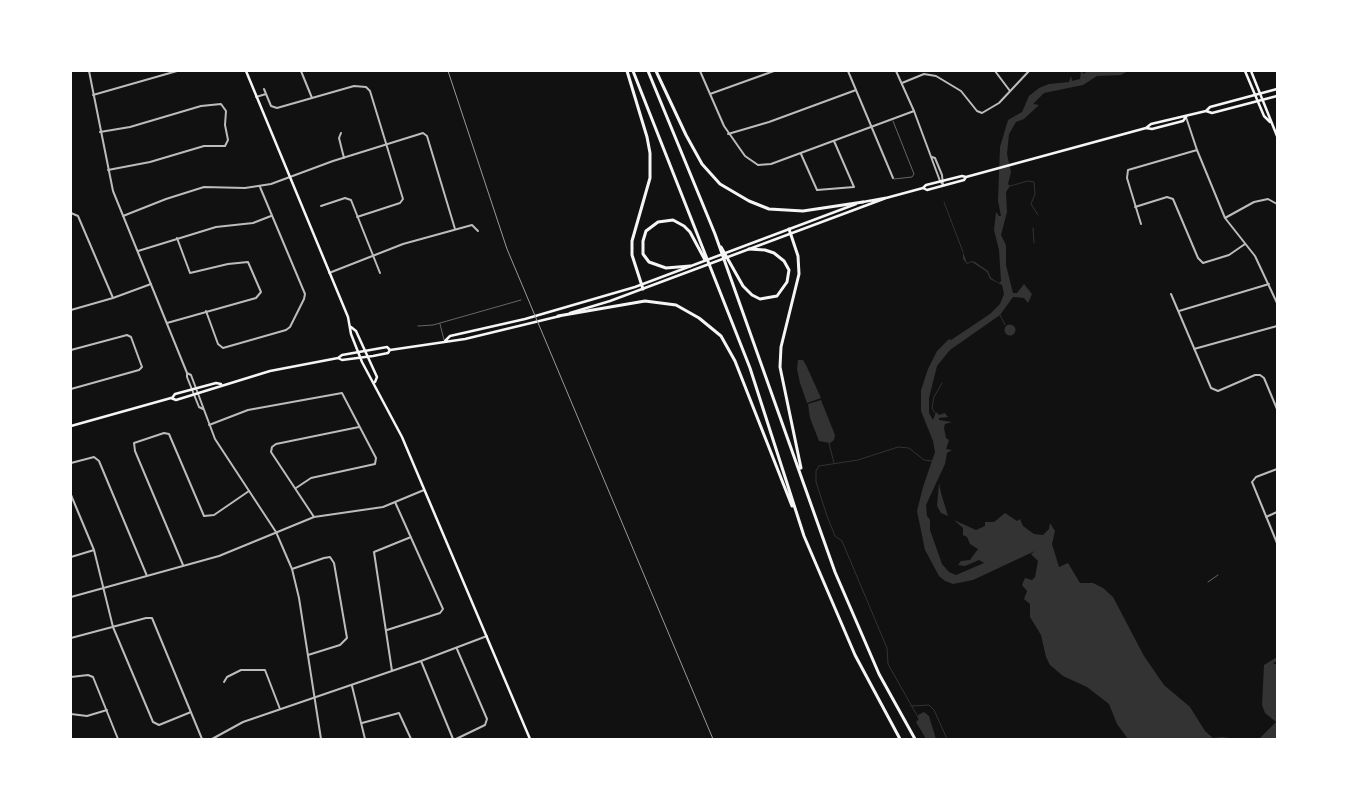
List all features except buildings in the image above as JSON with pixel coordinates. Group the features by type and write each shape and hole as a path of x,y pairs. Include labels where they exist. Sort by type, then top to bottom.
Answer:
{"highway":[{"path":"627,71 650,153 650,178 632,241 632,255 642,287"},
{"path":"633,71 750,368 804,536"},
{"path":"648,71 718,241 839,581 879,674 915,739"},
{"path":"656,71 702,164 720,184 749,201 769,209 803,211 863,202"},
{"path":"691,265 666,268 649,262 643,254 643,241 646,231 658,222 673,220 684,226 711,271"},
{"path":"789,229 798,256 799,274 781,347 780,367 804,483"},
{"path":"718,241 743,286 752,295 760,298 777,296 787,282 788,270 784,261 769,251 749,249"},
{"path":"558,316 634,302 663,302 676,305 699,318 721,336 735,361 804,536 855,655 900,739"}],"main road":[{"path":"246,71 351,327 351,334 360,357 370,379 375,382 402,437 530,739"},
{"path":"1244,71 1264,116 1271,123"},
{"path":"1251,71 1277,136"},
{"path":"171,398 176,400 199,394 217,388 222,384 270,371 338,358 368,357 388,353 390,350 466,338 558,316 694,270 886,198 923,188 926,185 962,176 966,177 1146,128 1151,124 1182,116 1186,117 1255,94 1277,89"},
{"path":"1206,111 1212,113 1277,96"},
{"path":"923,188 927,190 964,180 966,177"},
{"path":"445,341 450,336 525,319 642,287 691,265 863,202 886,198"},
{"path":"351,327 356,331 377,376 375,382"},
{"path":"338,358 342,355 387,347 390,350"},
{"path":"71,426 171,398 175,394 192,389 216,383 222,384"}],"street":[{"path":"89,71 112,191 188,373 194,395 199,407 202,409"},
{"path":"93,95 177,71"},
{"path":"301,71 312,98"},
{"path":"700,71 728,134 748,159 758,165 769,164 914,111"},
{"path":"710,94 774,71"},
{"path":"848,71 893,178"},
{"path":"896,71 943,185"},
{"path":"995,71 1010,91"},
{"path":"902,83 924,74 936,76 962,91 980,113 995,106 1029,71"},
{"path":"264,89 271,106 275,108 354,86 368,89 376,108 402,201 357,217"},
{"path":"728,134 741,128 757,126 856,90"},
{"path":"256,96 266,94"},
{"path":"100,132 130,126 201,106 221,104 226,111 225,125 228,140 225,146 204,146 150,162 108,170"},
{"path":"1186,117 1197,150 1225,218 1260,264 1277,303"},
{"path":"341,133 339,138 344,158"},
{"path":"123,216 166,199 204,188 260,187 291,178 344,158 425,134 455,229"},
{"path":"800,153 817,190 854,187 834,140"},
{"path":"1141,224 1127,178 1127,172 1130,168 1197,150"},
{"path":"932,157 935,158 944,180 943,185"},
{"path":"206,312 218,344 223,348 290,328 305,294 260,187"},
{"path":"1135,207 1167,197 1173,199 1198,258 1203,263 1229,255 1245,244"},
{"path":"321,206 348,198 352,202 380,273"},
{"path":"1225,218 1254,202 1268,199 1277,204"},
{"path":"71,213 78,216 113,298"},
{"path":"138,252 216,226 253,222 272,216"},
{"path":"329,273 398,245 472,225 478,231"},
{"path":"167,323 259,296 261,292 248,262 228,264 190,273 177,238"},
{"path":"71,310 113,298 151,284"},
{"path":"1178,311 1269,284"},
{"path":"1171,294 1213,390 1218,391 1255,375 1260,375 1264,378 1277,409"},
{"path":"1194,349 1277,326"},
{"path":"71,350 127,335 131,337 142,367 139,370 71,390"},
{"path":"188,373 191,375 197,388 202,409 209,425 276,532 292,569 322,739"},
{"path":"209,425 248,410 338,392 343,394 376,458 375,464 311,478 296,488"},
{"path":"314,517 271,452 272,446 359,427"},
{"path":"183,565 134,443 164,432 169,434 204,516 210,517 249,491"},
{"path":"71,463 90,457 97,458 147,576"},
{"path":"1277,469 1252,481 1277,543"},
{"path":"71,597 224,554 314,517 354,512 395,502 424,490"},
{"path":"71,495 94,550 113,627 152,722 159,725 190,712"},
{"path":"387,630 440,613 443,609 395,502"},
{"path":"1266,517 1277,512"},
{"path":"392,670 374,552 411,537"},
{"path":"71,556 94,550"},
{"path":"292,569 330,557 334,563 347,638 340,645 308,655"},
{"path":"71,638 152,618 202,739"},
{"path":"212,739 232,726 352,686 392,670 421,662 487,636"},
{"path":"421,662 455,739 485,726 487,719 457,648"},
{"path":"224,682 227,677 241,670 265,670 280,709"},
{"path":"71,677 92,676 118,739"},
{"path":"352,686 366,739"},
{"path":"71,714 87,716 107,710"},
{"path":"362,723 400,713 411,739"}],"lane":[{"path":"892,120 914,174 912,177 896,180 893,178"},
{"path":"418,326 440,322 521,300"},
{"path":"440,322 445,341"},
{"path":"1208,582 1218,575"}],"shaded area":[{"path":"1081,71 1084,74 1087,71 1128,71 1121,75 1097,76 1083,85 1044,93 1033,104 1039,105 1024,119 1016,122 1009,134 1007,154 1011,172 1008,184 1010,186 1006,192 1007,212 1001,235 1006,245 1006,265 1013,293 1017,293 1024,284 1032,294 1028,303 1024,298 1013,297 1000,315 950,350 937,366 929,398 929,413 933,420 936,412 939,415 945,413 948,417 939,418 939,420 952,422 945,424 944,428 946,438 949,440 946,449 952,450 947,453 945,464 926,505 927,516 930,520 930,530 942,564 949,572 956,575 984,563 979,560 965,566 958,565 961,561 970,560 978,549 970,544 967,537 963,535 963,528 954,520 976,530 985,526 985,522 994,522 1005,513 1017,521 1020,519 1023,526 1034,534 1043,535 1049,529 1050,523 1055,531 1052,544 1059,567 1068,563 1080,583 1093,583 1103,588 1113,597 1144,656 1164,685 1190,707 1205,731 1213,738 1238,739 1128,739 1117,724 1109,704 1087,687 1063,676 1050,665 1046,657 1041,635 1030,617 1030,604 1024,599 1027,591 1022,585 1025,578 1032,580 1035,577 1038,561 1031,554 1035,551 973,580 953,584 939,576 925,550 917,511 935,452 933,441 921,411 921,390 937,351 949,339 951,340 990,314 1000,304 1004,294 1002,285 990,279 987,272 972,262 967,264 963,259 963,252 967,263 972,261 975,262 988,271 991,278 999,283 1001,281 999,250 994,230 996,212 1001,216 998,201 1000,147 1008,120 1022,112 1029,96 1039,88 1049,84 1069,82 1071,76 1072,81 1080,79"},
{"path":"1010,324 1016,330 1010,336 1004,330"},
{"path":"798,360 803,360 821,398 807,403 797,369"},
{"path":"821,400 835,435 834,440 830,443 819,441 810,418 808,404"},
{"path":"939,483 948,516 941,513 937,506"},
{"path":"1277,657 1277,661 1273,663 1277,665 1277,739 1259,739 1276,722 1265,713 1262,705 1264,665"},
{"path":"924,712 929,716 936,739 926,739 916,722 919,719 918,715"}],"waterway":[{"path":"1010,186 1028,181 1034,182 1035,194 1031,204 1038,215"},
{"path":"944,202 963,252"},
{"path":"1033,228 1034,243"},
{"path":"1000,315 1005,325"},
{"path":"935,413 932,408 934,397 942,383"},
{"path":"829,443 834,463"},
{"path":"919,719 888,664 887,648 842,541 835,536 827,516 816,482 816,471 819,466 858,460 898,447 909,448 924,460 932,461"},
{"path":"911,706 929,705 934,710 947,739"}],"railway":[{"path":"448,71 507,249 713,739"}]}
